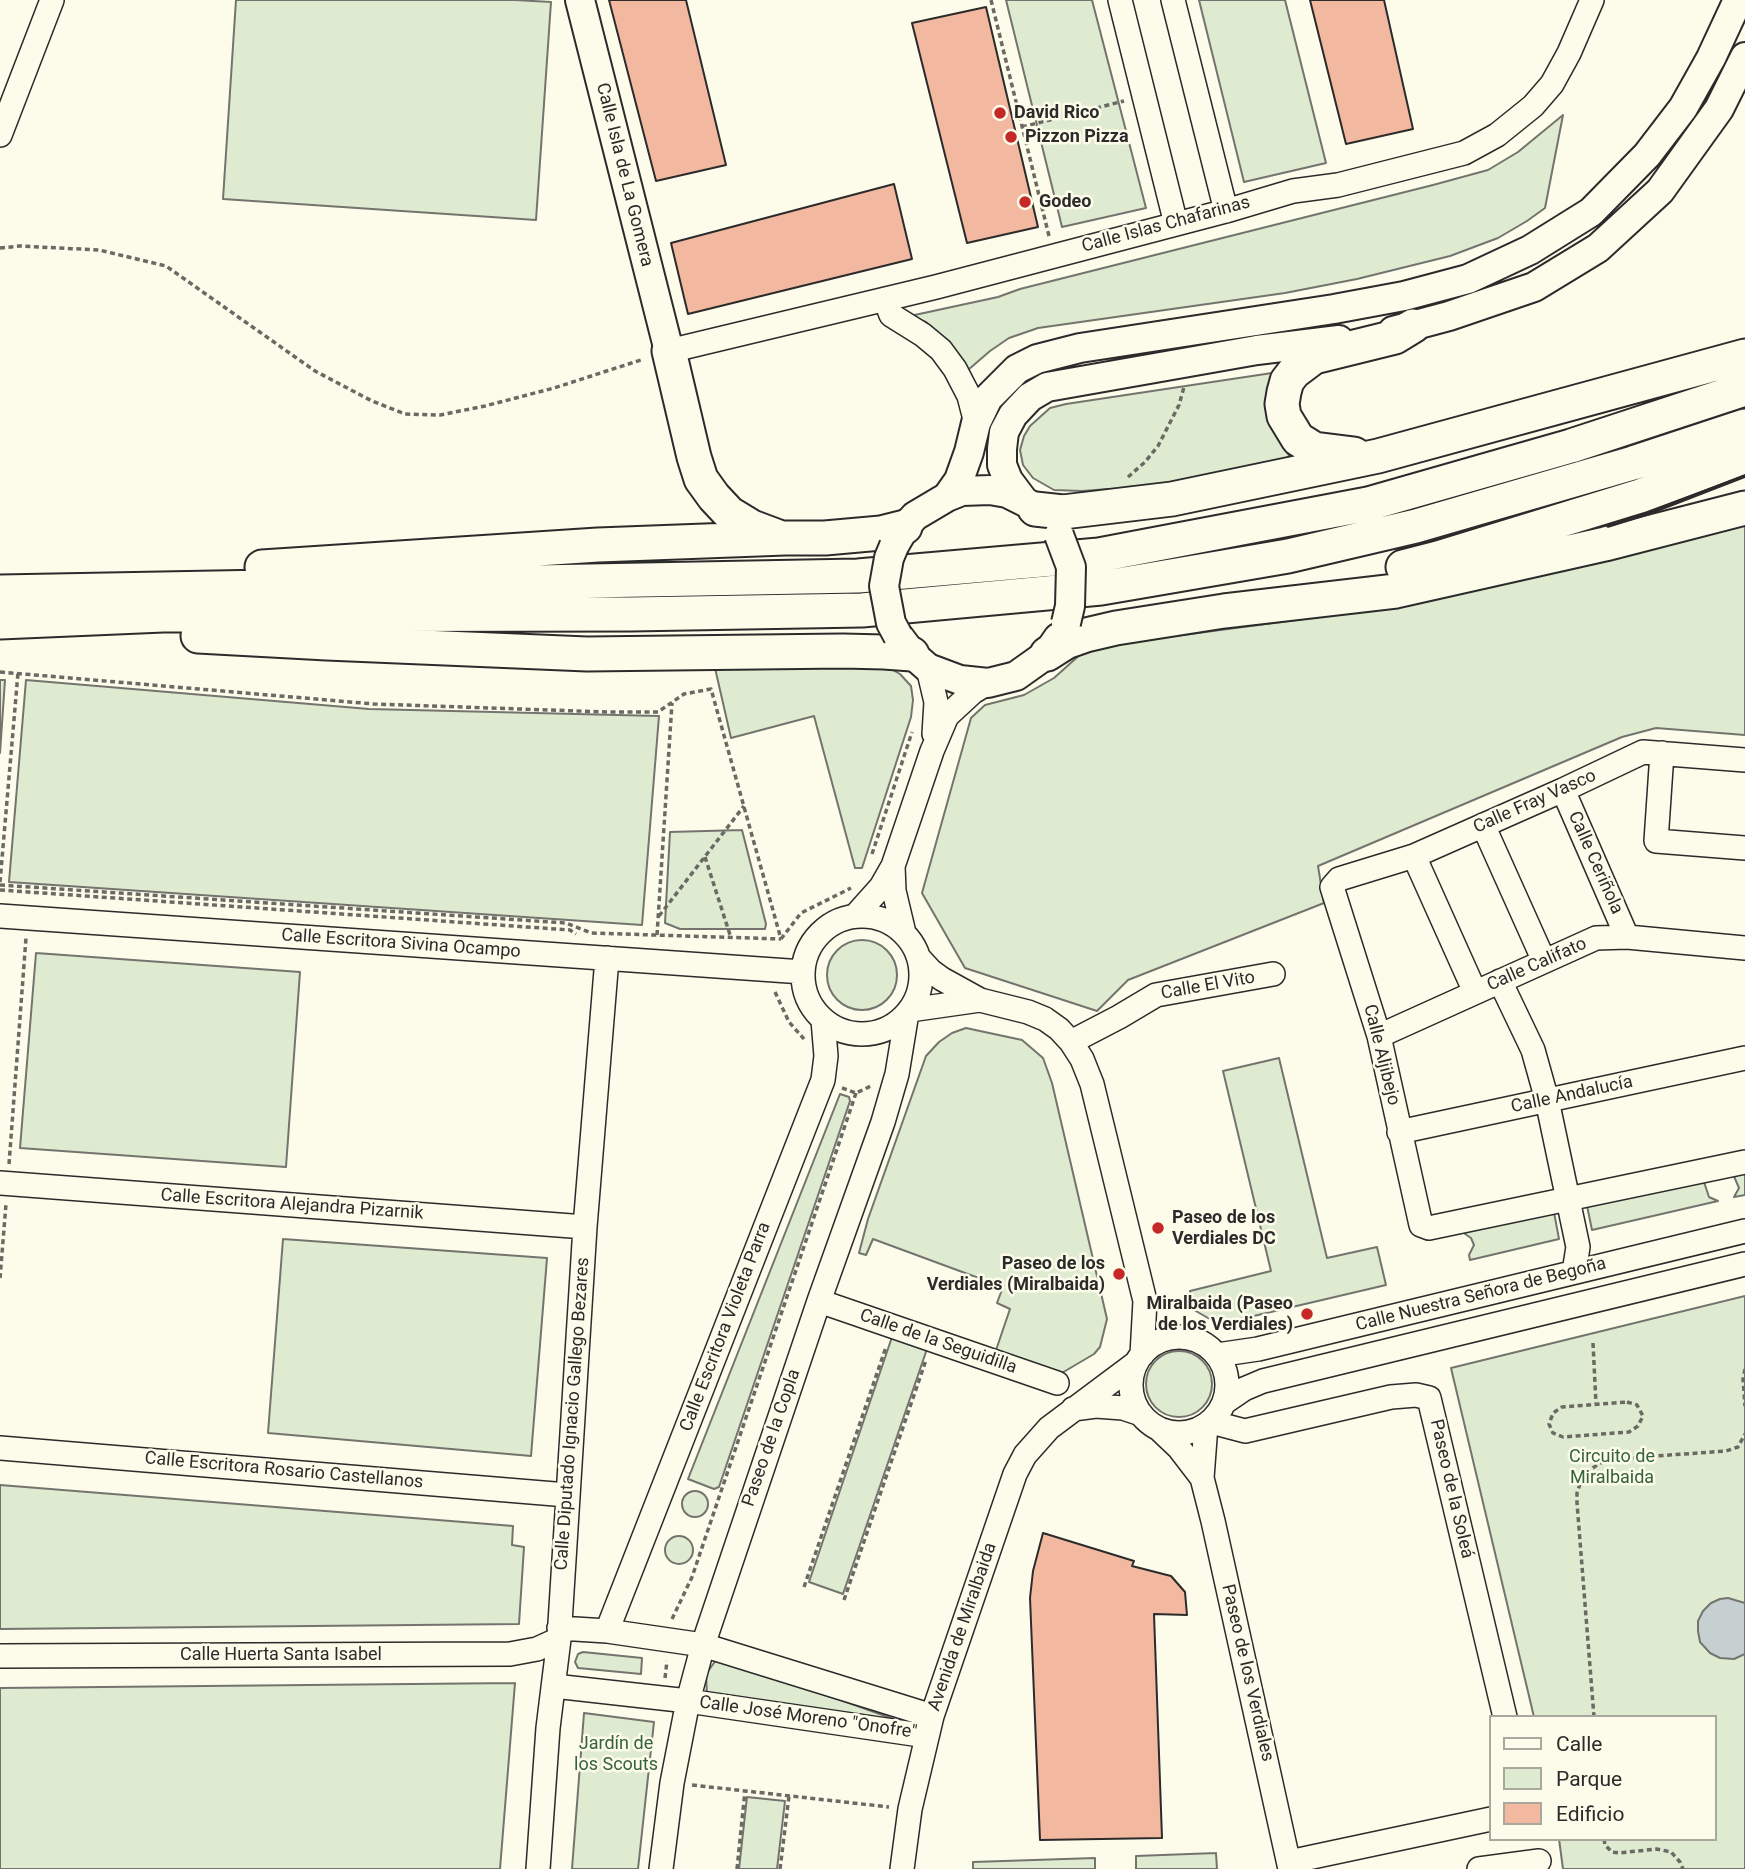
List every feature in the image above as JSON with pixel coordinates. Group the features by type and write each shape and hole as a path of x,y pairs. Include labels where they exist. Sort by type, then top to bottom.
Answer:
{"highway":[{"path":"1378,457 1314,449 1298,439 1284,416 1283,392 1294,372 1314,357 1395,337 1413,326"},
{"path":"669,351 701,479 721,506 738,519 762,531 785,538"},
{"path":"1029,504 1063,512 1172,499 1378,457 1745,356"},
{"path":"0,591 858,576 1099,555 1368,504 1571,446 1745,389"},
{"path":"0,623 163,615 631,614 862,610 1101,588 1288,556 1416,526 1633,463 1745,426"},
{"path":"1224,611 1438,558 1640,496 1745,457"},
{"path":"1047,654 1066,642 1116,628 1224,611 1396,591 1605,544 1745,508"},
{"path":"0,591 215,570 540,548 825,538 881,533 899,536"},
{"path":"0,623 327,643 587,654 913,653"}],"main road":[{"name":"Calle Isla de La Gomera","path":"580,0 669,351"},
{"path":"947,496 959,480 975,423 988,398 1017,369 1037,359 1080,348 1404,296 1468,279 1530,250 1591,212 1647,155 1683,108 1711,58 1738,0"},
{"path":"1029,504 1007,493 990,490 962,491 947,496 915,516 899,536 889,558 884,586 891,623 913,653 960,680 988,683 1016,676 1047,654 1066,623 1070,606 1071,566 1059,535 1048,520 1029,504 1008,480 1002,465 1004,432 1013,415 1030,397 1047,387 1257,350 1381,334 1534,287 1598,247 1660,191 1719,109 1745,57"}],"street":[{"path":"0,135 51,0"},
{"path":"1121,0 1176,224"},
{"path":"1173,0 1226,211"},
{"name":"Calle Islas Chafarinas","path":"669,351 885,299 1226,211 1293,191 1338,185 1464,153 1497,135 1533,106 1552,84 1592,0"},
{"path":"885,299 891,315 923,335 955,369 968,396 975,423"},
{"path":"913,653 936,702 932,751"},
{"path":"856,915 881,887 893,866 932,751 947,716 973,692 988,683"},
{"name":"Calle Fray Vasco","path":"1332,887 1339,879 1414,856 1643,752 1745,760"},
{"path":"1662,753 1656,841 1745,848"},
{"name":"Calle Ceriñola","path":"1563,790 1627,937"},
{"path":"1483,825 1544,961"},
{"path":"1414,856 1475,992"},
{"path":"893,866 894,891 904,933"},
{"name":"Calle Aljibejo","path":"1332,887 1379,1035 1421,1225 1429,1228 1569,1199"},
{"path":"856,915 873,916 890,922 904,933 913,944 921,971 920,985 909,1011 882,1031 867,1034 851,1033 823,1020 804,990 803,972 813,940 839,919 856,915"},
{"name":"Calle Escritora Sivina Ocampo","path":"0,916 803,972"},
{"name":"Calle Califato","path":"1379,1035 1596,938 1627,937 1745,948"},
{"name":"Calle Diputado Ignacio Gallego Bezares","path":"538,1869 548,1728 559,1634 584,1227 607,958"},
{"path":"919,958 942,979 980,1000 1045,1019 1071,1042 1082,1059 1092,1084 1145,1301 1139,1359 1132,1376 1134,1402 1149,1423 1175,1433 1192,1432 1216,1416 1224,1402 1227,1385 1217,1354 1205,1345 1191,1338 1176,1337 1152,1346 1139,1359"},
{"name":"Calle El Vito","path":"1071,1042 1156,995 1273,974"},
{"path":"1500,981 1533,1050 1547,1100 1578,1247 1574,1272"},
{"path":"909,1011 980,1000"},
{"name":"Paseo de la Copla","path":"661,1869 672,1783 688,1700 703,1645 818,1301 883,1122 897,1074 909,1011"},
{"name":"Calle Escritora Violeta Parra","path":"607,1631 823,1080 826,1056 823,1020"},
{"name":"Calle Andalucía","path":"1399,1132 1745,1058"},
{"path":"1569,1199 1745,1162"},
{"name":"Calle Escritora Alejandra Pizarnik","path":"4,1183 584,1227"},
{"name":"Calle Nuestra Señora de Begoña","path":"1217,1354 1258,1349 1745,1231"},
{"name":"Calle Nuestra Señora de Begoña","path":"1224,1402 1263,1381 1745,1264"},
{"name":"Calle de la Seguidilla","path":"818,1301 1057,1383"},
{"path":"1145,1301 1176,1337"},
{"name":"Avenida de Miralbaida","path":"902,1869 910,1809 930,1726 1015,1474 1038,1439 1059,1419 1139,1359"},
{"name":"Paseo de la Soleá","path":"1209,1423 1245,1431 1391,1396 1416,1395 1429,1398 1505,1715"},
{"path":"1073,1409 1096,1406 1123,1408 1141,1414"},
{"name":"Paseo de los Verdiales","path":"1209,1423 1202,1478 1290,1866"},
{"name":"Paseo de los Verdiales","path":"1159,1429 1179,1448 1202,1478"},
{"name":"Calle Escritora Rosario Castellanos","path":"0,1448 567,1494"},
{"name":"Calle Huerta Santa Isabel","path":"0,1656 510,1654 537,1649 559,1634 607,1631 703,1645"},
{"name":"Calle José Moreno \"Onofre\"","path":"703,1645 930,1726"},
{"path":"554,1686 688,1700"},
{"name":"Calle José Moreno \"Onofre\"","path":"688,1700 930,1726"},
{"path":"1290,1866 1490,1819"},
{"path":"1479,1869 1538,1856"}],"path":[{"path":"991,0 1049,236"},
{"path":"1022,127 1124,100"},
{"path":"0,248 20,246 99,250 166,265 315,371 372,401 405,414 440,415 485,406 554,388 669,351"},
{"path":"1127,478 1158,446 1179,405 1185,381"},
{"path":"0,672 374,704 607,712 658,712 684,694 711,689 781,939"},
{"path":"18,673 0,883 566,922 591,933 781,939"},
{"path":"657,935 672,702"},
{"path":"870,860 912,731"},
{"path":"0,800 7,801"},
{"path":"658,918 744,806"},
{"path":"705,857 732,938"},
{"path":"781,939 801,912 856,884"},
{"path":"0,1278 4,1183 28,918"},
{"path":"663,1698 673,1615 692,1577 856,1093"},
{"path":"804,1587 893,1327"},
{"path":"844,1600 933,1340"},
{"path":"1593,1343 1596,1404"},
{"path":"1745,1369 1745,1406"},
{"path":"1627,1402 1637,1405 1643,1416 1639,1426 1629,1432 1563,1437 1553,1433 1549,1424 1553,1413 1562,1407 1596,1404 1627,1402"},
{"path":"1594,1715 1577,1503 1581,1481 1600,1463 1614,1459 1726,1451 1738,1447 1745,1434"},
{"path":"672,1783 910,1809"},
{"path":"737,1869 745,1791"},
{"path":"780,1869 789,1796"},
{"path":"1604,1841 1612,1852 1657,1849 1671,1852 1683,1869"}],"green space":[{"path":"236,0 551,2 536,220 223,199"},
{"path":"1006,0 1092,0 1146,208 1062,227"},
{"path":"1199,0 1285,0 1326,163 1244,182"},
{"path":"1563,115 1545,208 1498,238 1450,256 1285,293 1038,328 1009,338 968,370 956,351 938,333 926,322 910,316 998,297 1020,289 1488,170 1518,152"},
{"path":"1272,373 1268,391 1271,422 1290,457 1283,463 1110,494 1109,489 1054,490 1033,478 1023,465 1020,450 1024,436 1030,426 1050,408"},
{"path":"1745,522 1745,735 1656,728 1622,737 1318,866 1324,903 1128,980 1097,1011 965,968 922,893 971,718 985,705 1024,695 1054,678 1083,652 1107,645 1387,608"},
{"path":"884,665 900,674 911,686 911,717 862,868 855,868 814,716 731,738 715,668"},
{"path":"0,680 5,680 0,753"},
{"path":"26,680 369,709 659,716 642,925 9,882"},
{"path":"742,830 766,924 765,929 680,929 665,923 670,832"},
{"path":"862,940 887,950 897,975 887,1000 862,1010 837,1000 827,975 837,950"},
{"path":"36,953 300,972 286,1167 20,1148"},
{"path":"966,1028 1022,1040 1043,1058 1052,1083 1107,1319 1100,1347 1094,1354 1055,1377 994,1356 1010,1309 997,1303 1003,1287 873,1239 866,1255 859,1253 868,1219 926,1056 939,1042"},
{"path":"1279,1058 1327,1258 1377,1247 1386,1285 1224,1323 1194,1310 1190,1291 1271,1271 1223,1071"},
{"path":"840,1094 849,1097 850,1101 719,1487 714,1489 688,1479"},
{"path":"1745,1165 1745,1195 1734,1197 1739,1188 1733,1174"},
{"path":"1704,1182 1709,1197 1718,1201 1592,1230 1586,1201"},
{"path":"1553,1207 1559,1239 1470,1260 1469,1255 1474,1245 1471,1238 1465,1234 1464,1226"},
{"path":"283,1239 547,1258 531,1456 268,1433"},
{"name":"Circuito de Miralbaida","path":"1745,1296 1745,1869 1563,1869 1559,1841 1717,1841 1717,1715 1534,1715 1451,1368"},
{"path":"893,1334 928,1346 843,1594 809,1582"},
{"path":"1179,1351 1192,1354 1202,1361 1209,1371 1212,1384 1209,1397 1202,1407 1192,1414 1179,1417 1166,1414 1156,1407 1149,1397 1146,1384 1149,1371 1156,1361 1166,1354"},
{"path":"0,1485 513,1526 512,1545 524,1547 519,1624 0,1629"},
{"path":"695,1491 704,1495 708,1504 704,1513 695,1517 686,1513 682,1504 686,1495"},
{"path":"679,1536 689,1540 693,1550 689,1560 679,1564 669,1560 665,1550 669,1540"},
{"path":"583,1652 642,1658 641,1674 578,1668 575,1662 578,1654"},
{"path":"719,1656 899,1721 707,1696 706,1674"},
{"path":"515,1683 500,1869 0,1869 0,1688"},
{"name":"Jardín de los Scouts","path":"584,1713 654,1722 638,1869 572,1869"},
{"path":"747,1797 785,1801 777,1869 739,1869"},
{"path":"1216,1853 1217,1869 1136,1869 1136,1856"},
{"path":"1095,1858 1095,1869 973,1869 973,1862"}],"shaded area":[{"path":"1728,1598 1745,1603 1745,1654 1734,1659 1720,1658 1710,1653 1700,1642 1698,1631 1698,1621 1703,1611 1711,1603"}],"building":[{"path":"609,0 686,0 726,165 656,181"},
{"path":"1310,0 1384,0 1413,129 1346,144"},
{"path":"986,7 1038,227 967,243 912,23"},
{"path":"894,184 912,259 688,314 671,243"},
{"path":"1043,1533 1134,1561 1132,1566 1171,1576 1185,1592 1187,1615 1154,1614 1162,1838 1040,1840 1030,1598 1033,1571"}],"wall":[{"path":"1608,526 1745,476"}],"place":[{"name":"David Rico","path":"1000,113"},
{"name":"Pizzon Pizza","path":"1011,137"},
{"name":"Godeo","path":"1025,202"},
{"name":"Paseo de los Verdiales DC","path":"1158,1228"},
{"name":"Paseo de los Verdiales (Miralbaida)","path":"1119,1274"},
{"name":"Miralbaida (Paseo de los Verdiales)","path":"1307,1314"}]}
